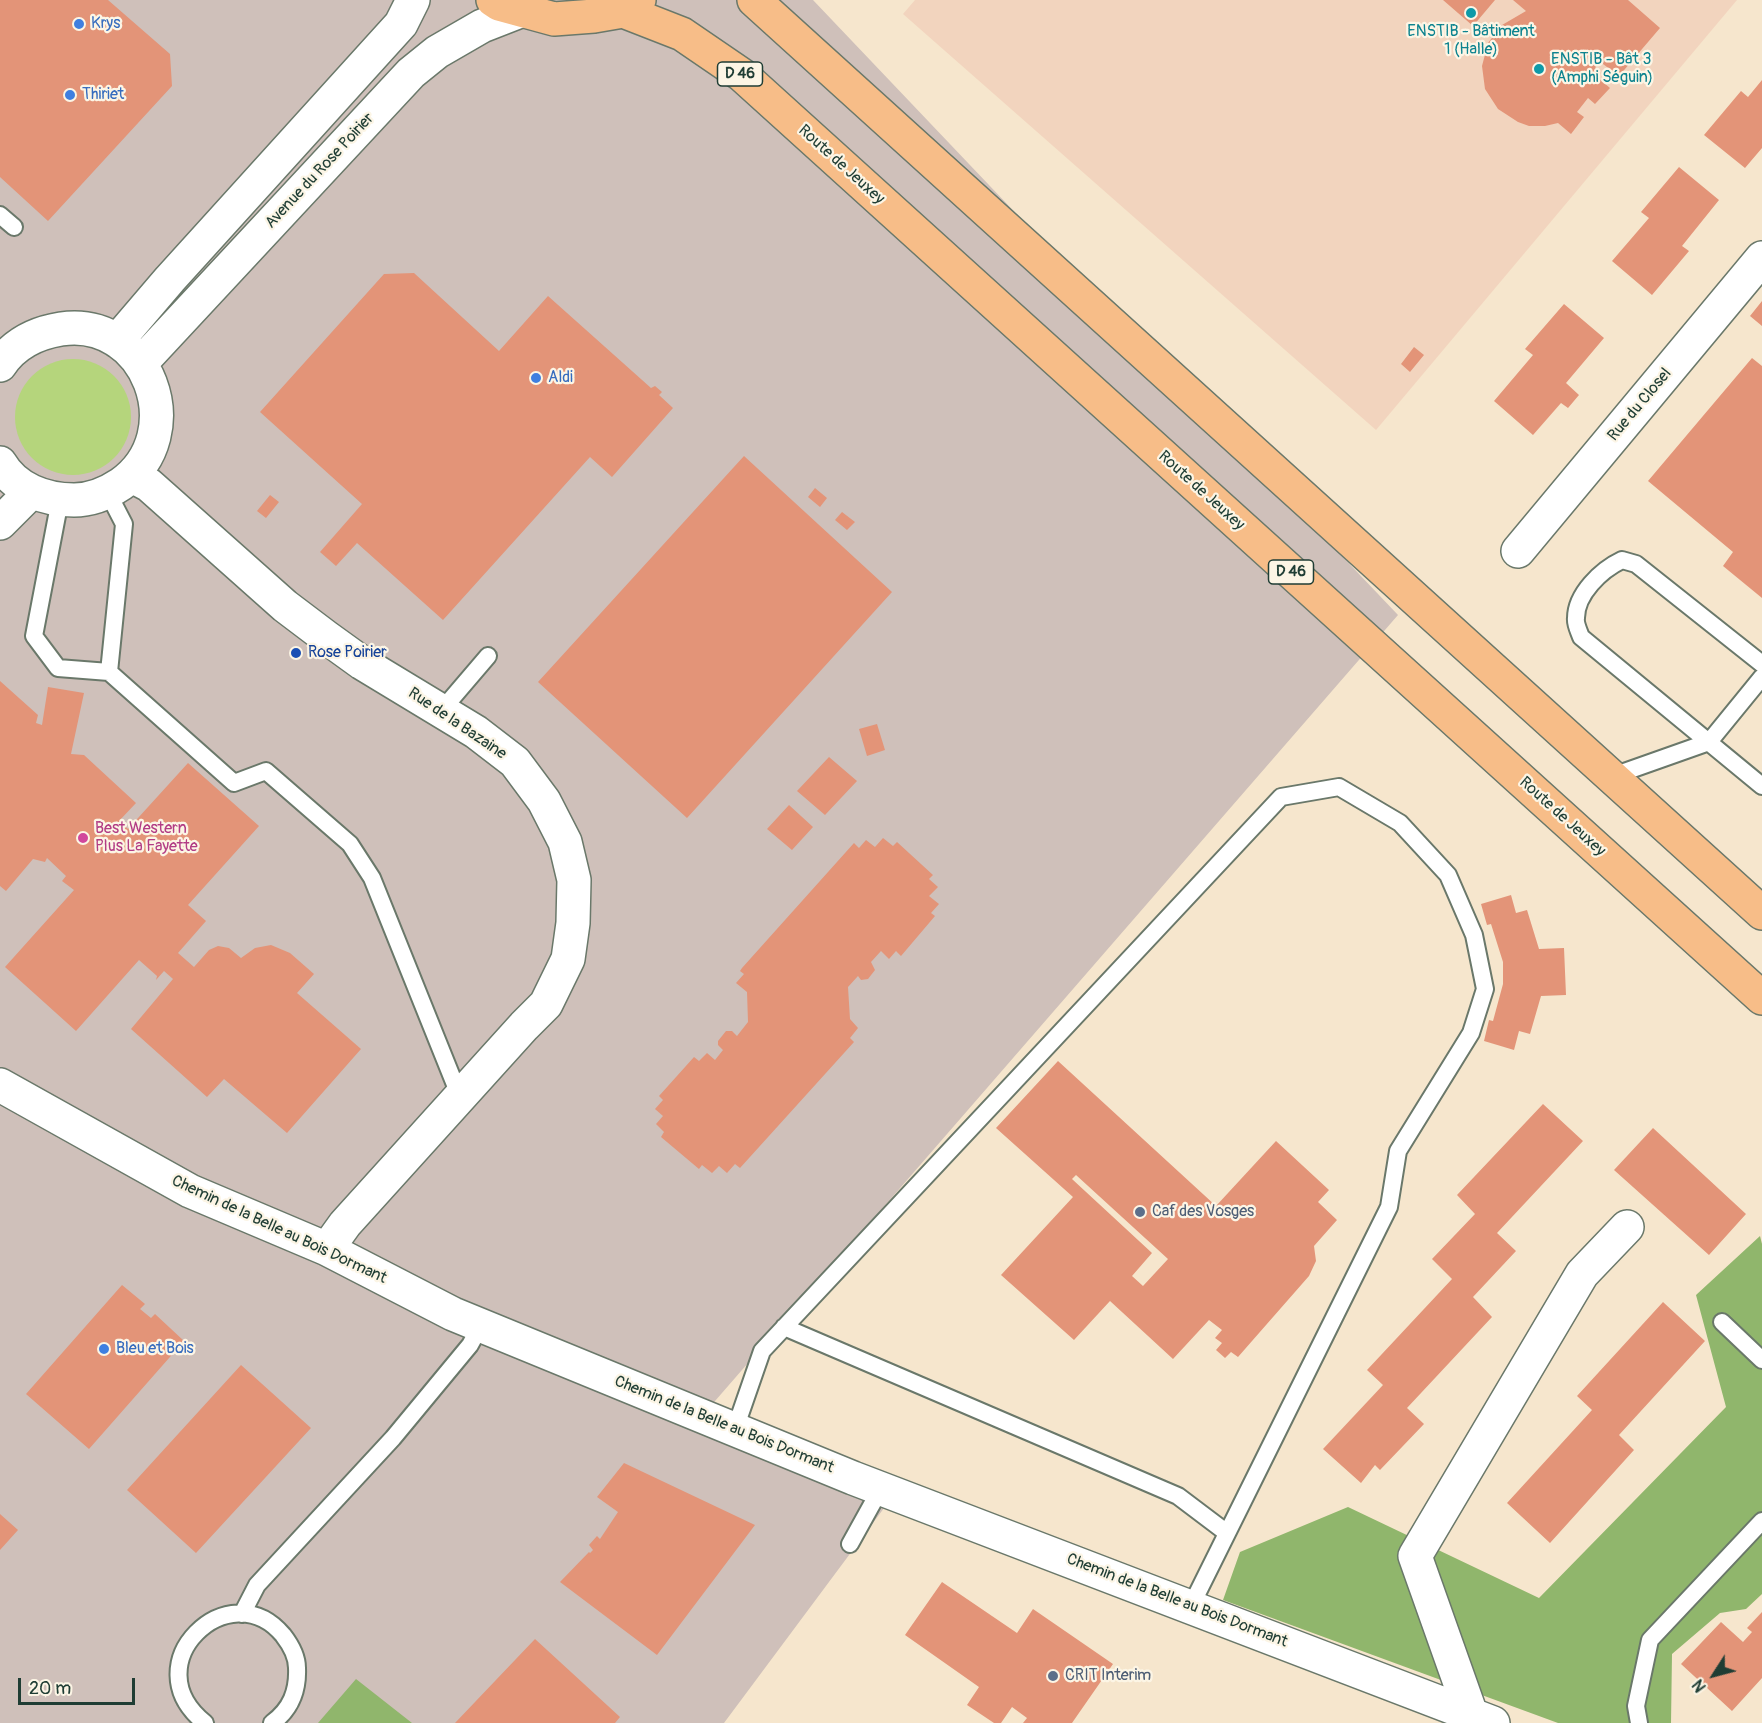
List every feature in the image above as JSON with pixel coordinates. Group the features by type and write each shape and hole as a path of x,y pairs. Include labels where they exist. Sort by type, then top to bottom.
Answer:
{"main road":[{"path":"754,0 1762,913"},
{"path":"508,5 554,19 594,16 631,5"},
{"name":"Route de Jeuxey","path":"631,5 682,34 742,75 1762,998"}],"street":[{"path":"129,352 170,279 401,24 413,0"},
{"name":"Avenue du Rose Poirier","path":"129,352 411,74 437,52 482,26 508,5"},
{"name":"Rue du Closel","path":"1518,551 1762,258"},
{"path":"1,467 16,481 46,496 84,500 120,484 147,456 156,433 157,409 152,384 129,352 95,331 71,327 47,331 25,341 2,358"},
{"name":"Rue de la Bazaine","path":"120,484 149,485 285,606 362,663 476,732 515,762 544,801 565,842 574,880 573,923 568,959 546,1004 345,1224 327,1250"},
{"path":"0,523 46,496"},
{"name":"Chemin de la Belle au Bois Dormant","path":"0,1085 190,1191 327,1250 453,1314 881,1488 1482,1719"},
{"name":"Chemin de la Belle au Bois Dormant","path":"1482,1719 1415,1556 1582,1274 1627,1227"}],"lane":[{"path":"0,214 14,227"},
{"path":"109,672 123,524 120,484"},
{"path":"46,496 34,636 58,668 109,672 234,783 266,771 350,844 372,878 460,1097"},
{"path":"1762,664 1636,564 1622,560 1606,568 1578,602 1575,620 1581,637 1762,786"},
{"path":"441,711 488,656"},
{"path":"1610,777 1709,742 1762,677"},
{"path":"735,1429 762,1351 1281,797 1339,787 1400,823 1448,875 1474,935 1485,989 1471,1033 1398,1151 1389,1207 1191,1606"},
{"path":"1722,1322 1762,1360"},
{"path":"242,1614 256,1585 393,1438 470,1345 481,1325"},
{"path":"784,1327 1178,1496 1227,1533"},
{"path":"850,1544 881,1488"},
{"path":"1639,1723 1636,1706 1650,1640 1762,1521"},
{"path":"201,1722 183,1696 178,1677 180,1658 188,1640 203,1625 221,1616 242,1614 261,1618 277,1628 290,1644 297,1662 298,1682 292,1701 281,1716 272,1723"}],"shaded area":[{"path":"0,0 813,0 1398,615 702,1416 893,1496 724,1723 0,1723"},
{"path":"915,0 1737,0 1376,430 903,14"}],"green space":[{"path":"73,359 95,363 114,376 127,395 131,417 127,439 114,458 95,471 73,475 51,471 32,458 19,439 15,417 19,395 32,376 51,363"},
{"path":"1760,1236 1762,1244 1762,1594 1746,1609 1720,1613 1672,1654 1671,1723 1558,1723 1223,1600 1240,1552 1348,1507 1539,1598 1726,1407 1696,1295"},
{"path":"356,1679 412,1723 318,1723"}],"building":[{"path":"0,0 108,0 170,54 172,86 48,221 0,177"},
{"name":"ENSTIB - Bâtiment 1 (Halle)","path":"1443,0 1495,0 1473,26"},
{"name":"ENSTIB - Bât 3 (Amphi Séguin)","path":"1513,0 1628,0 1660,28 1619,76 1595,58 1596,76 1610,88 1595,104 1588,98 1577,112 1584,117 1571,134 1558,123 1529,126 1498,109 1485,89 1482,66 1488,43 1502,25 1526,11"},
{"path":"1762,80 1762,148 1745,168 1704,135 1741,91 1748,97"},
{"path":"1679,167 1719,200 1682,246 1689,251 1652,295 1612,261 1649,218 1641,212"},
{"path":"414,273 499,351 548,296 651,388 655,386 662,392 659,395 673,408 612,477 590,457 443,620 357,543 336,566 320,552 362,504 260,412 384,274"},
{"path":"1762,301 1762,326 1750,316"},
{"path":"1564,304 1604,338 1566,383 1579,395 1568,408 1561,403 1533,435 1494,401 1533,355 1525,349"},
{"path":"1414,347 1424,355 1410,372 1401,364"},
{"path":"1752,358 1762,366 1762,598 1723,566 1733,552 1648,481"},
{"path":"744,456 892,592 687,818 538,682"},
{"path":"815,488 827,498 820,507 808,497"},
{"path":"270,495 279,502 266,518 257,511"},
{"path":"842,512 855,522 847,530 835,520"},
{"path":"0,681 38,715 36,723 42,725 48,687 84,693 71,754 84,755 136,803 119,821 128,829 188,763 259,826 188,905 206,921 178,953 194,967 209,950 218,946 229,948 241,958 255,948 271,945 290,953 314,974 297,993 361,1049 287,1133 224,1079 207,1097 131,1029 173,979 164,971 156,980 157,976 139,960 76,1031 5,967 74,890 62,881 66,876 47,858 45,862 33,859 6,891 0,886"},
{"path":"877,724 885,750 867,756 859,729"},
{"path":"829,757 857,781 825,815 797,791"},
{"path":"789,805 813,827 792,850 767,829"},
{"path":"883,838 893,846 897,842 933,875 929,879 938,887 929,896 939,904 931,913 935,916 901,956 896,951 889,959 881,951 871,962 875,970 868,979 861,980 858,976 848,987 850,1019 858,1028 850,1038 854,1042 740,1168 735,1164 727,1173 719,1166 712,1173 702,1165 699,1169 661,1137 664,1132 656,1124 663,1116 655,1109 663,1100 659,1096 694,1057 699,1061 707,1053 715,1060 723,1050 718,1045 718,1041 726,1031 732,1031 737,1036 748,1022 747,992 736,983 744,974 740,971 742,968 854,843 859,848 866,840 875,847"},
{"path":"1511,895 1516,913 1527,910 1539,949 1564,948 1566,995 1541,996 1530,1034 1519,1031 1514,1050 1484,1041 1489,1020 1493,1021 1503,984 1503,962 1491,924 1487,925 1481,904"},
{"path":"1058,1061 1216,1206 1276,1141 1329,1190 1318,1202 1337,1220 1314,1246 1316,1261 1309,1276 1238,1357 1231,1352 1225,1358 1216,1350 1222,1343 1215,1338 1222,1330 1209,1320 1173,1359 1110,1301 1074,1340 1001,1275 1073,1197 996,1128","holes":["1076,1175 1168,1259 1143,1286 1132,1276 1152,1253 1072,1179"]},
{"path":"1543,1104 1583,1141 1497,1233 1516,1251 1473,1297 1492,1317 1407,1408 1424,1424 1380,1470 1375,1465 1361,1483 1323,1449 1383,1385 1367,1370 1452,1279 1432,1259 1475,1214 1457,1195"},
{"path":"1653,1128 1746,1214 1709,1255 1614,1170"},
{"path":"122,1285 145,1304 140,1309 151,1318 155,1314 184,1341 89,1449 26,1394"},
{"path":"1663,1302 1705,1341 1619,1435 1634,1450 1550,1543 1507,1503 1592,1410 1577,1396"},
{"path":"241,1365 311,1428 196,1553 127,1490"},
{"path":"624,1463 755,1525 657,1655 560,1582 593,1550 589,1545 597,1536 600,1539 618,1512 597,1497"},
{"path":"0,1514 18,1530 0,1550"},
{"path":"942,1582 1017,1633 1033,1609 1113,1664 1072,1723 1023,1723 1027,1718 1012,1707 1001,1723 994,1723 967,1705 979,1687 905,1635"},
{"path":"1762,1612 1762,1678 1732,1711 1681,1664 1721,1622 1743,1642 1752,1632 1747,1628"},
{"path":"535,1639 620,1717 615,1723 455,1723"}],"place":[{"name":"ENSTIB - Bâtiment 1 (Halle)","path":"1471,13"},
{"name":"Krys","path":"79,24"},
{"name":"ENSTIB - Bât 3 (Amphi Séguin)","path":"1539,69"},
{"name":"Thiriet","path":"70,95"},
{"name":"Aldi","path":"536,378"},
{"name":"Rose Poirier","path":"296,653"},
{"name":"Best Western Plus La Fayette","path":"83,838"},
{"name":"Caf des Vosges","path":"1140,1212"},
{"name":"Bleu et Bois","path":"104,1349"},
{"name":"CRIT Interim","path":"1053,1676"}]}
